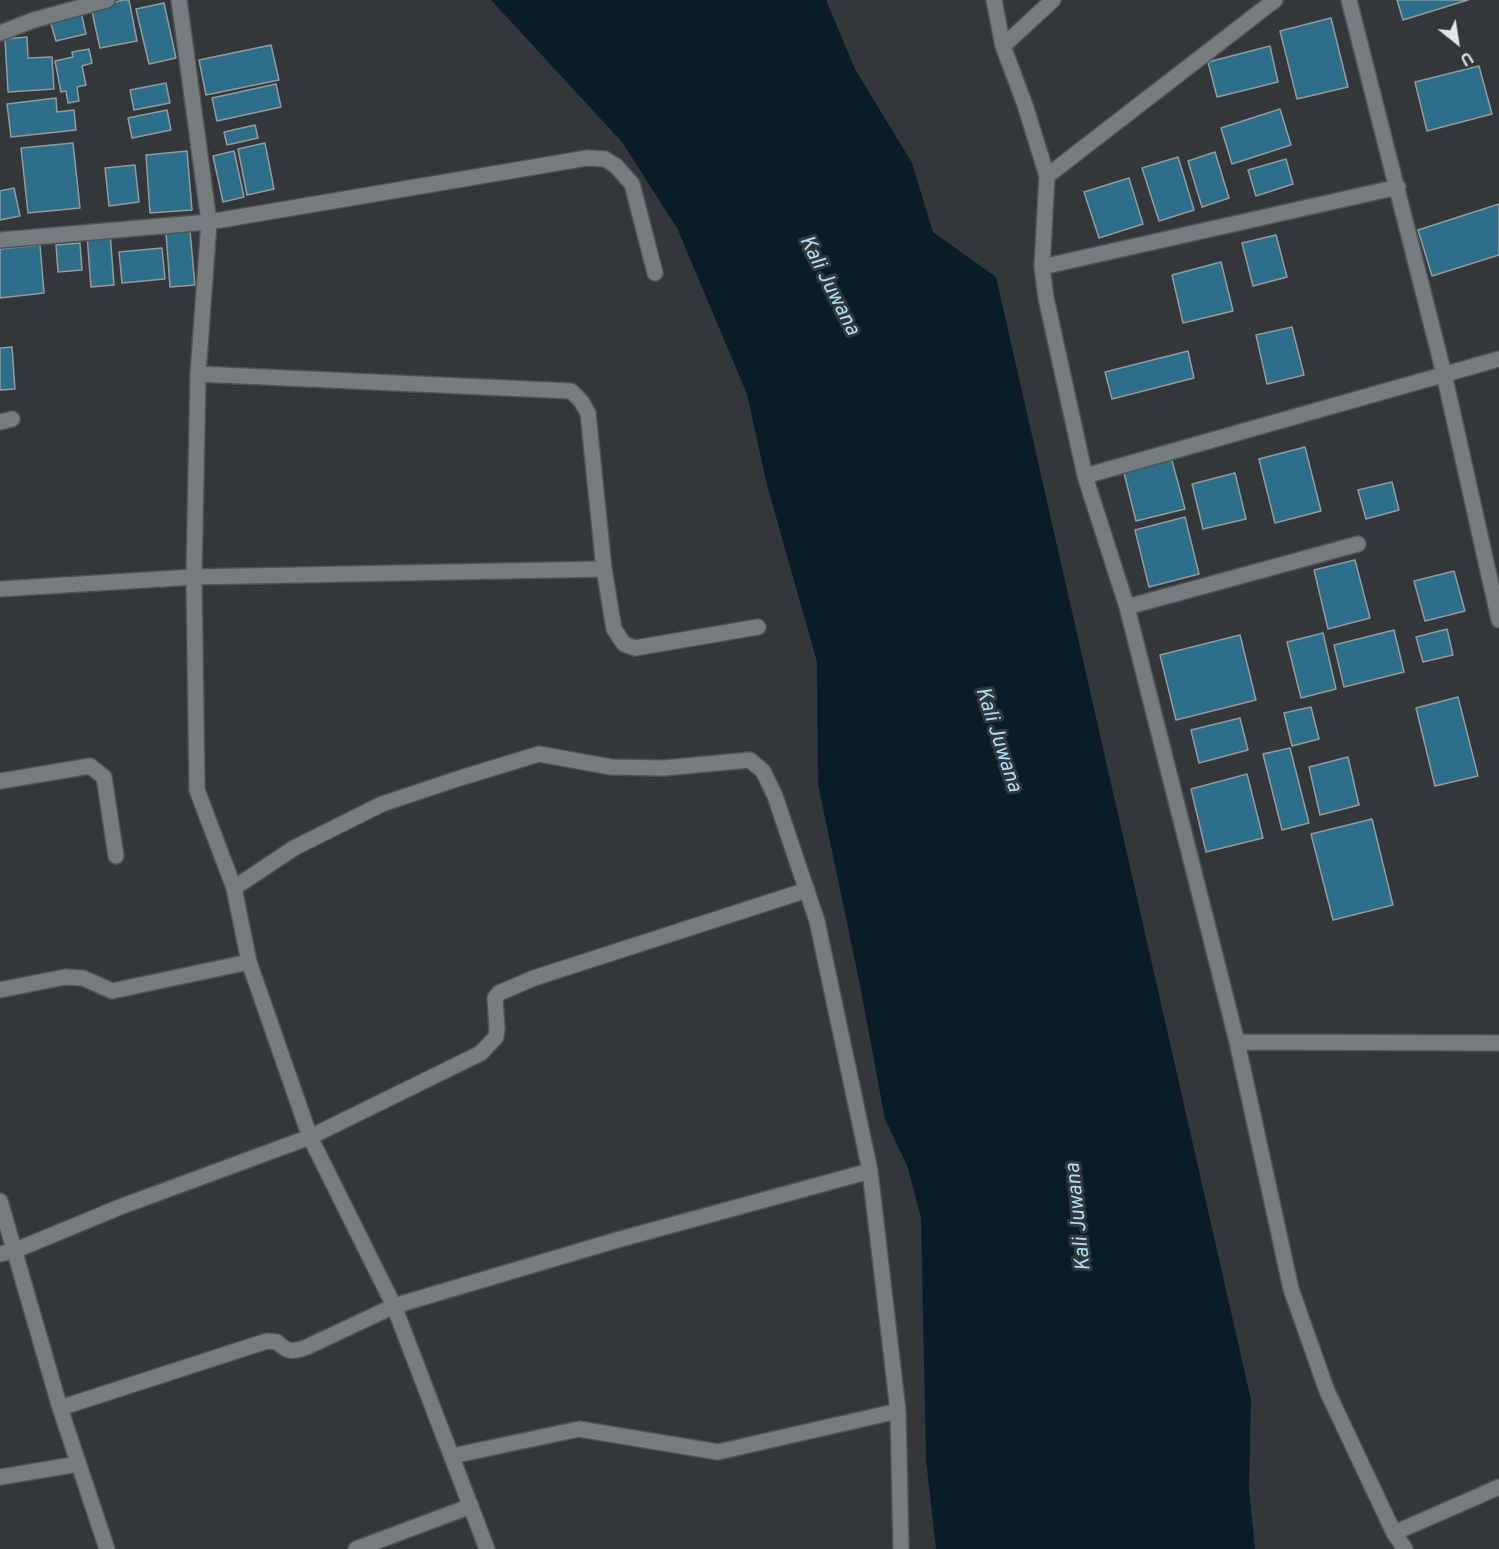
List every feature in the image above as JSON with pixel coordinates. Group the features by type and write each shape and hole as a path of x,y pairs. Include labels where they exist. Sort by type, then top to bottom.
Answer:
{"street":[{"path":"0,33 34,20 107,0"},
{"path":"179,0 209,222 198,374 194,577 197,790 234,888 249,962 310,1137 394,1306 487,1549"},
{"path":"994,0 1003,46 1025,105 1047,176 1042,267 1046,298 1085,476 1127,607 1237,1042 1291,1289 1327,1391 1394,1533 1405,1549"},
{"path":"1003,46 1053,0"},
{"path":"1047,176 1275,0"},
{"path":"1349,0 1444,374 1499,620"},
{"path":"0,240 209,222 586,158 605,159 616,166 632,184 655,273"},
{"path":"1042,267 1398,187"},
{"path":"1085,476 1499,359"},
{"path":"198,374 571,391 588,413 604,569 614,629 624,644 635,648 758,627"},
{"path":"1127,607 1358,544"},
{"path":"0,589 194,577 604,569"},
{"path":"234,888 294,848 382,804 539,754 611,767 664,768 750,760 763,771 775,796 817,921 870,1171 898,1411 901,1549"},
{"path":"0,781 90,766 104,777 116,856"},
{"path":"0,1254 16,1250 120,1207 310,1137 481,1053 496,1038 498,1029 495,998 499,993 534,978 807,890"},
{"path":"0,990 65,977 83,978 112,991 249,962"},
{"path":"1237,1042 1499,1043"},
{"path":"60,1408 267,1341 277,1342 285,1350 292,1352 394,1306 617,1240 870,1171"},
{"path":"0,1201 60,1408 107,1549"},
{"path":"452,1456 579,1429 718,1452 898,1411"},
{"path":"0,1477 78,1464"},
{"path":"1394,1533 1499,1487"},
{"path":"356,1549 471,1506"}],"water":[{"name":"Kali Juwana","path":"491,0 826,0 855,69 912,163 933,232 996,277 1251,1400 1249,1489 1255,1549 936,1549 926,1459 921,1218 908,1168 885,1119 818,784 817,662 767,485 747,394 677,228 622,142"}],"building":[{"path":"129,0 137,41 100,48 91,7"},
{"path":"1397,0 1468,0 1403,20"},
{"path":"164,3 176,58 149,64 136,9"},
{"path":"81,12 86,34 56,41 50,20"},
{"path":"1331,18 1348,87 1297,99 1280,31"},
{"path":"27,37 28,58 52,57 54,89 8,92 5,39"},
{"path":"271,45 279,80 206,95 199,60"},
{"path":"1270,46 1278,82 1217,97 1208,62"},
{"path":"89,49 92,63 82,66 86,85 77,87 79,101 68,103 66,91 61,92 55,61 73,57 72,52"},
{"path":"1479,66 1492,114 1427,131 1415,82"},
{"path":"166,83 170,103 134,110 130,90"},
{"path":"276,84 281,107 217,121 212,98"},
{"path":"56,98 57,112 74,110 76,130 11,137 7,104"},
{"path":"1280,109 1291,145 1232,164 1221,128"},
{"path":"167,110 171,130 132,138 128,118"},
{"path":"255,125 258,138 227,145 224,132"},
{"path":"73,143 80,208 28,213 21,148"},
{"path":"265,143 274,189 247,195 238,149"},
{"path":"187,151 192,210 150,213 146,155"},
{"path":"234,151 244,197 223,202 213,156"},
{"path":"1215,152 1229,198 1202,207 1188,161"},
{"path":"1178,157 1194,210 1159,221 1142,168"},
{"path":"1286,159 1293,184 1256,196 1248,170"},
{"path":"135,165 139,202 109,206 105,168"},
{"path":"1129,178 1143,224 1099,238 1084,192"},
{"path":"14,188 20,216 0,220 0,191"},
{"path":"1499,204 1499,255 1432,276 1418,230"},
{"path":"190,231 195,285 170,287 166,233"},
{"path":"110,232 114,285 91,287 87,235"},
{"path":"1276,235 1287,277 1253,286 1242,243"},
{"path":"80,243 82,270 58,272 56,245"},
{"path":"40,245 44,293 0,298 0,249"},
{"path":"162,248 165,279 122,283 119,252"},
{"path":"1221,262 1233,311 1183,323 1172,275"},
{"path":"1292,327 1304,375 1267,384 1256,335"},
{"path":"12,347 15,389 0,390 0,348"},
{"path":"1188,351 1194,378 1112,399 1105,372"},
{"path":"1305,447 1321,511 1275,523 1259,459"},
{"path":"1171,457 1185,509 1136,521 1123,469"},
{"path":"1235,473 1246,519 1203,529 1192,484"},
{"path":"1392,482 1399,510 1366,519 1358,490"},
{"path":"1185,517 1199,574 1149,587 1135,530"},
{"path":"1355,560 1370,618 1328,629 1314,570"},
{"path":"1454,571 1465,611 1425,621 1414,581"},
{"path":"1447,629 1453,655 1423,662 1416,637"},
{"path":"1394,630 1404,672 1344,687 1334,645"},
{"path":"1323,633 1336,689 1301,698 1287,642"},
{"path":"1240,635 1256,700 1176,720 1160,655"},
{"path":"1458,697 1478,776 1435,786 1416,708"},
{"path":"1311,707 1319,739 1292,746 1284,713"},
{"path":"1240,718 1248,750 1199,763 1191,730"},
{"path":"1290,748 1309,823 1282,830 1263,754"},
{"path":"1348,757 1359,805 1320,815 1309,767"},
{"path":"1247,774 1263,838 1206,852 1191,789"},
{"path":"1372,819 1393,905 1333,920 1311,834"}]}
